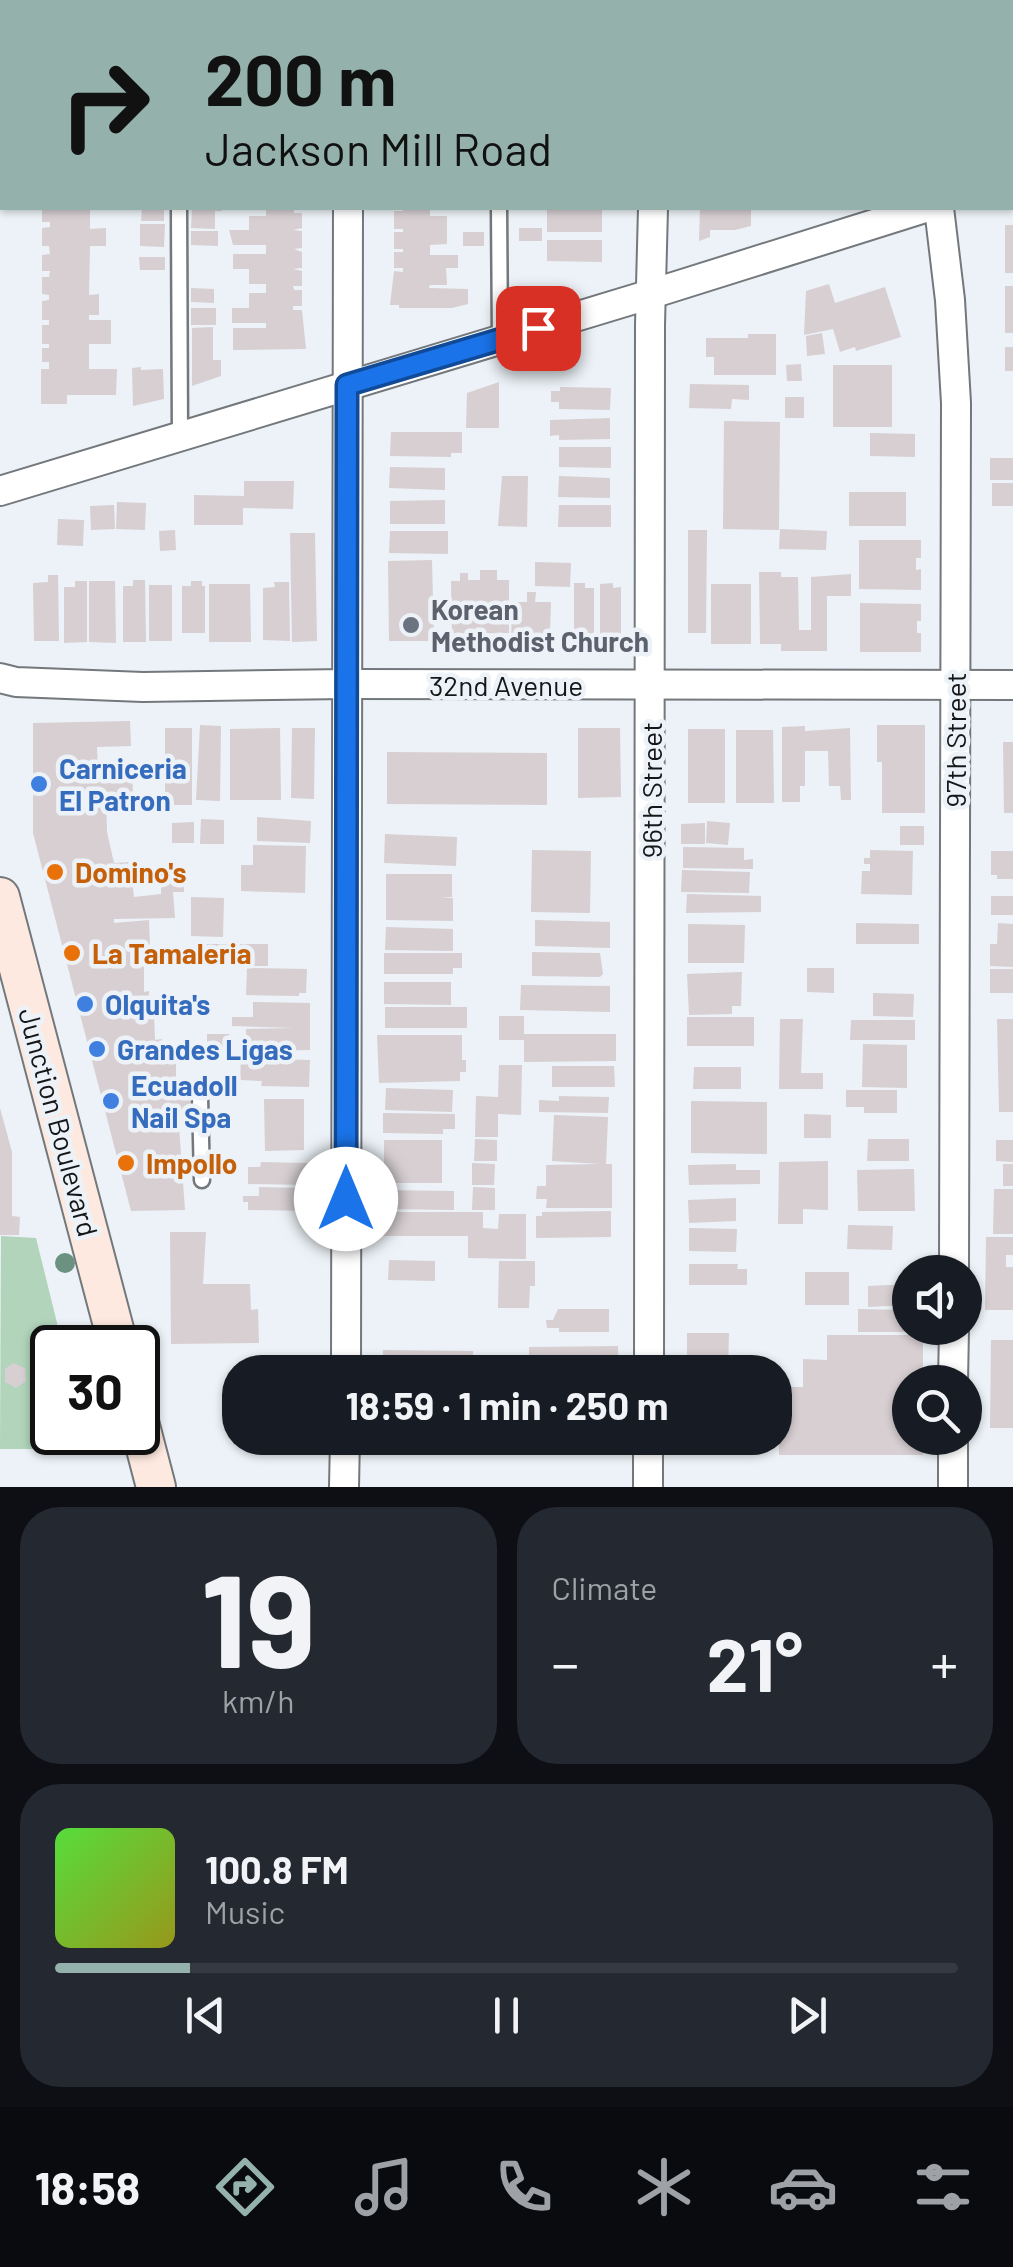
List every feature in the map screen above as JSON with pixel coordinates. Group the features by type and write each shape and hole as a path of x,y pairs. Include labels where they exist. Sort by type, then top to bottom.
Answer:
{"main road":[{"name":"Junction Boulevard","path":"0,897 114,1325"},
{"path":"148,1455 156,1487"}],"street":[{"path":"346,1355 348,210"},
{"name":"96th Street","path":"649,1355 653,210"},
{"path":"0,491 919,210"},
{"name":"97th Street","path":"939,210 956,403 954,1255"},
{"name":"32nd Avenue","path":"0,678 144,687 1013,685"},
{"path":"344,1487 345,1455"},
{"path":"648,1455 648,1487"},
{"path":"953,1455 953,1487"}],"lane":[{"path":"179,210 180,436"},
{"path":"499,210 500,340"},
{"path":"200,1098 202,1180"}],"green space":[{"path":"1,1236 36,1238 58,1325 30,1325 30,1449 0,1449"}],"building":[{"path":"42,210 90,210 90,229 106,228 106,246 90,246 89,295 99,294 99,315 89,315 89,320 111,320 111,344 89,344 89,369 117,369 116,395 67,395 67,404 41,404 41,369 49,369 49,362 42,362 42,348 49,348 49,344 42,344 42,325 49,325 49,320 42,320 42,301 49,300 49,295 42,294 42,277 49,277 50,271 42,271 42,255 50,254 49,246 42,246 42,228 50,227 50,222 42,222"},
{"path":"142,210 164,210 164,221 141,221"},
{"path":"192,210 222,210 215,211 215,229 191,228"},
{"path":"266,210 302,213 302,228 293,230 302,231 302,248 294,249 302,252 302,268 293,269 302,271 302,286 293,286 294,290 302,290 302,306 293,306 293,310 302,310 306,349 233,350 233,328 266,328 266,323 232,323 232,308 249,308 249,293 266,293 266,284 249,284 249,269 233,269 233,254 266,254 266,245 233,245 229,230 249,230 249,216 266,216"},
{"path":"430,210 430,216 447,216 447,244 430,245 430,255 458,255 458,268 446,268 447,285 429,288 468,289 468,304 452,308 390,305 394,271 403,272 403,268 394,268 394,252 403,249 394,249 394,232 403,229 394,229 394,211"},
{"path":"547,210 602,210 602,232 547,232"},
{"path":"700,210 751,210 751,226 710,230 710,237 699,241"},
{"path":"140,224 165,224 164,247 140,246"},
{"path":"1005,225 1013,225 1013,273 1005,273"},
{"path":"519,228 542,228 542,241 519,241"},
{"path":"191,231 218,231 218,246 191,245"},
{"path":"463,232 484,232 484,246 463,246"},
{"path":"547,240 602,240 602,262 547,261"},
{"path":"139,257 165,257 165,270 140,270"},
{"path":"829,284 835,303 885,287 901,337 840,352 833,329 804,335 806,291"},
{"path":"1005,286 1013,286 1013,333 1005,333"},
{"path":"191,288 214,289 214,303 191,302"},
{"path":"191,308 216,308 216,325 191,325"},
{"path":"213,327 213,360 221,360 221,376 192,386 192,328"},
{"path":"822,333 825,354 807,356 806,336"},
{"path":"748,334 776,334 776,375 714,375 714,357 706,357 706,338 748,338"},
{"path":"1005,347 1013,347 1013,371 1005,371"},
{"path":"801,364 802,381 787,381 786,365"},
{"path":"833,365 892,365 892,427 833,427"},
{"path":"132,368 163,369 164,399 133,406"},
{"path":"499,382 499,428 466,428 467,393"},
{"path":"690,384 749,385 749,400 732,399 731,409 689,408"},
{"path":"560,387 611,388 610,410 559,409 559,402 551,402 551,391 560,391"},
{"path":"785,397 804,397 804,418 785,418"},
{"path":"610,418 610,439 559,440 559,435 550,436 550,420"},
{"path":"724,421 780,422 779,530 723,529"},
{"path":"391,432 462,432 462,453 451,453 451,457 390,456"},
{"path":"870,433 915,434 915,457 870,456"},
{"path":"559,447 611,447 611,468 559,467"},
{"path":"990,458 1013,458 1013,480 990,480"},
{"path":"390,467 445,468 445,490 389,488"},
{"path":"502,476 528,476 527,527 498,526"},
{"path":"559,476 610,478 610,498 558,497"},
{"path":"244,481 294,481 293,509 243,508 243,525 194,525 194,495 244,496"},
{"path":"992,483 1013,483 1013,506 992,506"},
{"path":"849,492 906,492 906,526 849,526"},
{"path":"445,500 445,524 390,524 390,501"},
{"path":"117,502 146,503 145,530 116,529"},
{"path":"114,505 115,529 91,530 90,506"},
{"path":"559,505 611,505 611,527 558,527"},
{"path":"58,519 84,520 83,546 57,545"},
{"path":"780,529 827,531 826,550 779,549"},
{"path":"175,530 176,550 160,551 159,531"},
{"path":"688,530 707,530 706,633 688,633"},
{"path":"390,531 448,531 448,554 389,553"},
{"path":"290,533 315,533 317,641 292,642"},
{"path":"859,540 921,540 916,570 921,569 921,590 859,589"},
{"path":"432,560 434,641 389,641 388,561"},
{"path":"535,562 571,563 570,587 535,586"},
{"path":"480,570 497,570 497,580 509,580 509,633 452,634 451,581 460,581 460,573 468,573 468,580 480,580"},
{"path":"759,572 798,577 799,630 811,630 811,577 851,574 851,596 827,596 827,651 781,651 781,644 760,644"},
{"path":"48,575 58,575 59,641 34,641 33,583 48,582"},
{"path":"133,580 145,580 146,642 123,642 123,586 133,586"},
{"path":"75,581 87,581 87,642 64,643 64,587 75,587"},
{"path":"89,581 115,581 116,643 89,642"},
{"path":"191,581 202,581 205,586 205,633 182,633 182,586 191,586"},
{"path":"274,582 289,582 290,641 263,640 263,588 275,587"},
{"path":"574,583 594,588 594,644 574,644"},
{"path":"613,583 613,588 621,587 621,643 600,643 600,584"},
{"path":"209,584 250,584 251,642 209,642"},
{"path":"711,584 751,584 751,644 711,644"},
{"path":"149,585 172,585 172,641 149,641"},
{"path":"527,592 536,592 535,602 551,602 550,634 535,634 535,644 511,644 512,602 527,602"},
{"path":"860,603 921,604 917,633 921,633 921,652 860,652"},
{"path":"130,721 131,746 97,747 98,771 132,770 133,795 106,795 107,832 114,863 130,862 134,897 161,894 161,870 184,870 184,892 173,892 175,918 114,919 114,923 149,920 150,947 144,947 144,992 149,991 155,1040 176,1043 176,1088 190,1087 190,1113 178,1113 185,1210 131,1211 33,833 33,723"},
{"path":"200,725 221,726 220,801 196,800"},
{"path":"877,725 925,725 925,813 882,813"},
{"path":"805,726 805,731 850,728 851,800 841,800 840,786 829,786 828,751 805,751 805,786 800,786 800,802 782,802 782,727"},
{"path":"165,728 192,728 192,805 165,805"},
{"path":"280,728 281,800 230,800 230,729"},
{"path":"292,728 315,728 314,799 291,798"},
{"path":"578,728 620,728 621,797 578,798"},
{"path":"688,729 725,729 725,803 688,803"},
{"path":"736,730 773,730 774,803 736,803"},
{"path":"1003,742 1013,742 1013,813 1004,813"},
{"path":"387,752 547,753 547,805 387,804"},
{"path":"257,817 311,821 310,843 257,841"},
{"path":"201,819 224,820 224,844 200,844"},
{"path":"707,821 730,823 728,845 706,843"},
{"path":"194,822 194,843 172,843 172,823"},
{"path":"705,823 705,844 681,844 681,824"},
{"path":"900,826 924,826 924,845 900,845"},
{"path":"385,834 457,837 456,866 384,863"},
{"path":"253,845 306,846 305,893 241,891 241,865 253,865"},
{"path":"683,847 744,848 744,860 753,859 753,869 683,868"},
{"path":"532,850 591,851 590,913 531,912"},
{"path":"870,850 913,851 912,895 861,894 862,871 870,871 864,858 870,858"},
{"path":"991,851 1013,851 1013,879 991,875"},
{"path":"682,870 750,872 749,893 681,892"},
{"path":"386,874 452,874 452,897 440,898 453,898 453,921 386,920"},
{"path":"687,894 761,896 761,912 686,913"},
{"path":"991,896 1013,896 1013,915 991,915"},
{"path":"191,897 224,898 223,937 191,936"},
{"path":"535,920 610,922 610,948 535,946"},
{"path":"856,923 919,924 919,944 856,944"},
{"path":"998,923 1013,924 1013,967 990,966 990,944 997,944"},
{"path":"688,924 745,925 744,963 688,963"},
{"path":"386,927 453,929 453,951 385,950"},
{"path":"194,944 268,944 268,966 194,966"},
{"path":"532,952 600,953 603,974 532,976"},
{"path":"384,953 462,953 462,968 453,968 453,974 384,974"},
{"path":"247,968 307,969 306,993 246,995"},
{"path":"807,968 834,968 834,993 807,992"},
{"path":"990,969 1013,969 1013,993 990,993"},
{"path":"742,972 741,1006 732,1006 732,1014 689,1015 687,974"},
{"path":"384,982 451,982 451,1005 384,1004"},
{"path":"521,985 610,986 610,1012 520,1010"},
{"path":"873,993 914,994 913,1017 873,1016"},
{"path":"253,1002 310,1003 310,1050 246,1051 246,1029 295,1028 232,1026 232,1017 253,1017"},
{"path":"385,1007 467,1007 467,1028 385,1028"},
{"path":"499,1016 524,1016 524,1034 616,1034 616,1061 524,1062 524,1040 499,1040"},
{"path":"687,1017 754,1017 754,1046 687,1046"},
{"path":"780,1019 803,1019 801,1073 823,1073 823,1089 779,1089"},
{"path":"997,1019 1013,1019 1013,1112 999,1112"},
{"path":"851,1020 915,1020 915,1040 850,1040"},
{"path":"207,1034 229,1034 229,1058 207,1057"},
{"path":"377,1035 462,1035 466,1072 460,1072 460,1081 379,1083"},
{"path":"863,1044 907,1045 907,1088 862,1087"},
{"path":"241,1058 310,1060 309,1087 261,1086 262,1081 240,1080"},
{"path":"499,1065 522,1065 521,1115 498,1114 498,1137 475,1137 476,1096 498,1097"},
{"path":"552,1066 614,1066 615,1087 552,1087"},
{"path":"694,1067 741,1067 741,1089 693,1089"},
{"path":"386,1088 453,1090 452,1112 385,1110"},
{"path":"846,1090 897,1090 897,1113 864,1113 864,1107 846,1107"},
{"path":"559,1096 609,1097 608,1113 539,1112 539,1100 559,1101"},
{"path":"264,1099 304,1099 304,1150 265,1151"},
{"path":"691,1101 767,1102 767,1154 691,1153"},
{"path":"0,1108 12,1152 12,1216 20,1217 19,1235 0,1235"},
{"path":"383,1113 455,1114 455,1129 443,1129 443,1134 383,1133"},
{"path":"804,1114 831,1115 831,1138 804,1138"},
{"path":"554,1115 608,1117 606,1164 612,1164 612,1208 546,1208 547,1199 536,1199 537,1186 546,1186 546,1165 600,1164 552,1161"},
{"path":"475,1139 497,1140 497,1161 474,1161"},
{"path":"868,1139 909,1139 909,1161 867,1161"},
{"path":"384,1140 442,1140 442,1183 384,1183"},
{"path":"996,1140 1013,1140 1013,1162 996,1161"},
{"path":"828,1161 828,1210 803,1209 803,1224 778,1224 779,1162"},
{"path":"261,1162 307,1163 307,1185 248,1184 248,1167 260,1167"},
{"path":"472,1163 495,1164 494,1185 472,1185"},
{"path":"736,1164 736,1170 760,1170 760,1184 689,1185 688,1165"},
{"path":"1003,1164 1013,1164 1013,1186 1003,1186"},
{"path":"914,1169 915,1211 858,1211 857,1170"},
{"path":"259,1187 305,1188 305,1211 248,1210 243,1196 259,1196"},
{"path":"473,1187 495,1188 495,1210 472,1210"},
{"path":"994,1189 1013,1189 1013,1234 993,1234"},
{"path":"383,1190 454,1191 454,1210 383,1209"},
{"path":"736,1198 736,1221 689,1223 688,1200"},
{"path":"611,1211 611,1237 536,1238 536,1216 542,1216 542,1212"},
{"path":"382,1212 483,1212 483,1228 498,1229 499,1214 526,1214 526,1259 468,1258 468,1236 382,1236"},
{"path":"848,1225 893,1226 892,1250 847,1249"},
{"path":"689,1228 737,1229 736,1252 689,1251"},
{"path":"170,1232 206,1232 203,1284 250,1284 251,1310 258,1309 259,1343 171,1344"},
{"path":"986,1237 1013,1237 1013,1255 1006,1255 1006,1267 1013,1267 1013,1310 985,1310"},
{"path":"389,1260 435,1261 435,1281 388,1280"},
{"path":"499,1261 535,1261 535,1286 530,1286 529,1308 498,1308"},
{"path":"689,1264 738,1264 737,1269 747,1269 747,1285 689,1285"},
{"path":"805,1272 849,1272 849,1305 805,1305"},
{"path":"892,1285 892,1306 868,1307 868,1286"},
{"path":"558,1309 609,1309 609,1332 559,1332 559,1328 547,1328 546,1320 553,1320"},
{"path":"858,1309 892,1310 892,1332 858,1332"},
{"path":"687,1333 729,1333 728,1355 687,1355"},
{"path":"827,1335 892,1335 892,1345 923,1345 923,1365 892,1365 892,1455 792,1455 792,1387 803,1387 803,1359 827,1360"},
{"path":"991,1340 1013,1340 1013,1428 990,1428"},
{"path":"618,1346 618,1355 529,1355 529,1347"},
{"path":"383,1350 473,1351 473,1355 383,1355"},
{"path":"13,1363 25,1368 26,1381 16,1388 5,1382 5,1369"}],"place":[{"name":"Korean Methodist Church","path":"411,625"},
{"name":"Carniceria El Patron","path":"39,784"},
{"name":"Domino's","path":"55,872"},
{"name":"La Tamaleria","path":"72,953"},
{"name":"Olquita's","path":"85,1004"},
{"name":"Grandes Ligas","path":"97,1049"},
{"name":"Ecuadoll Nail Spa","path":"111,1101"},
{"name":"Impollo","path":"126,1163"}],"route":[{"path":"346,1199 347,385 538,328"}]}
